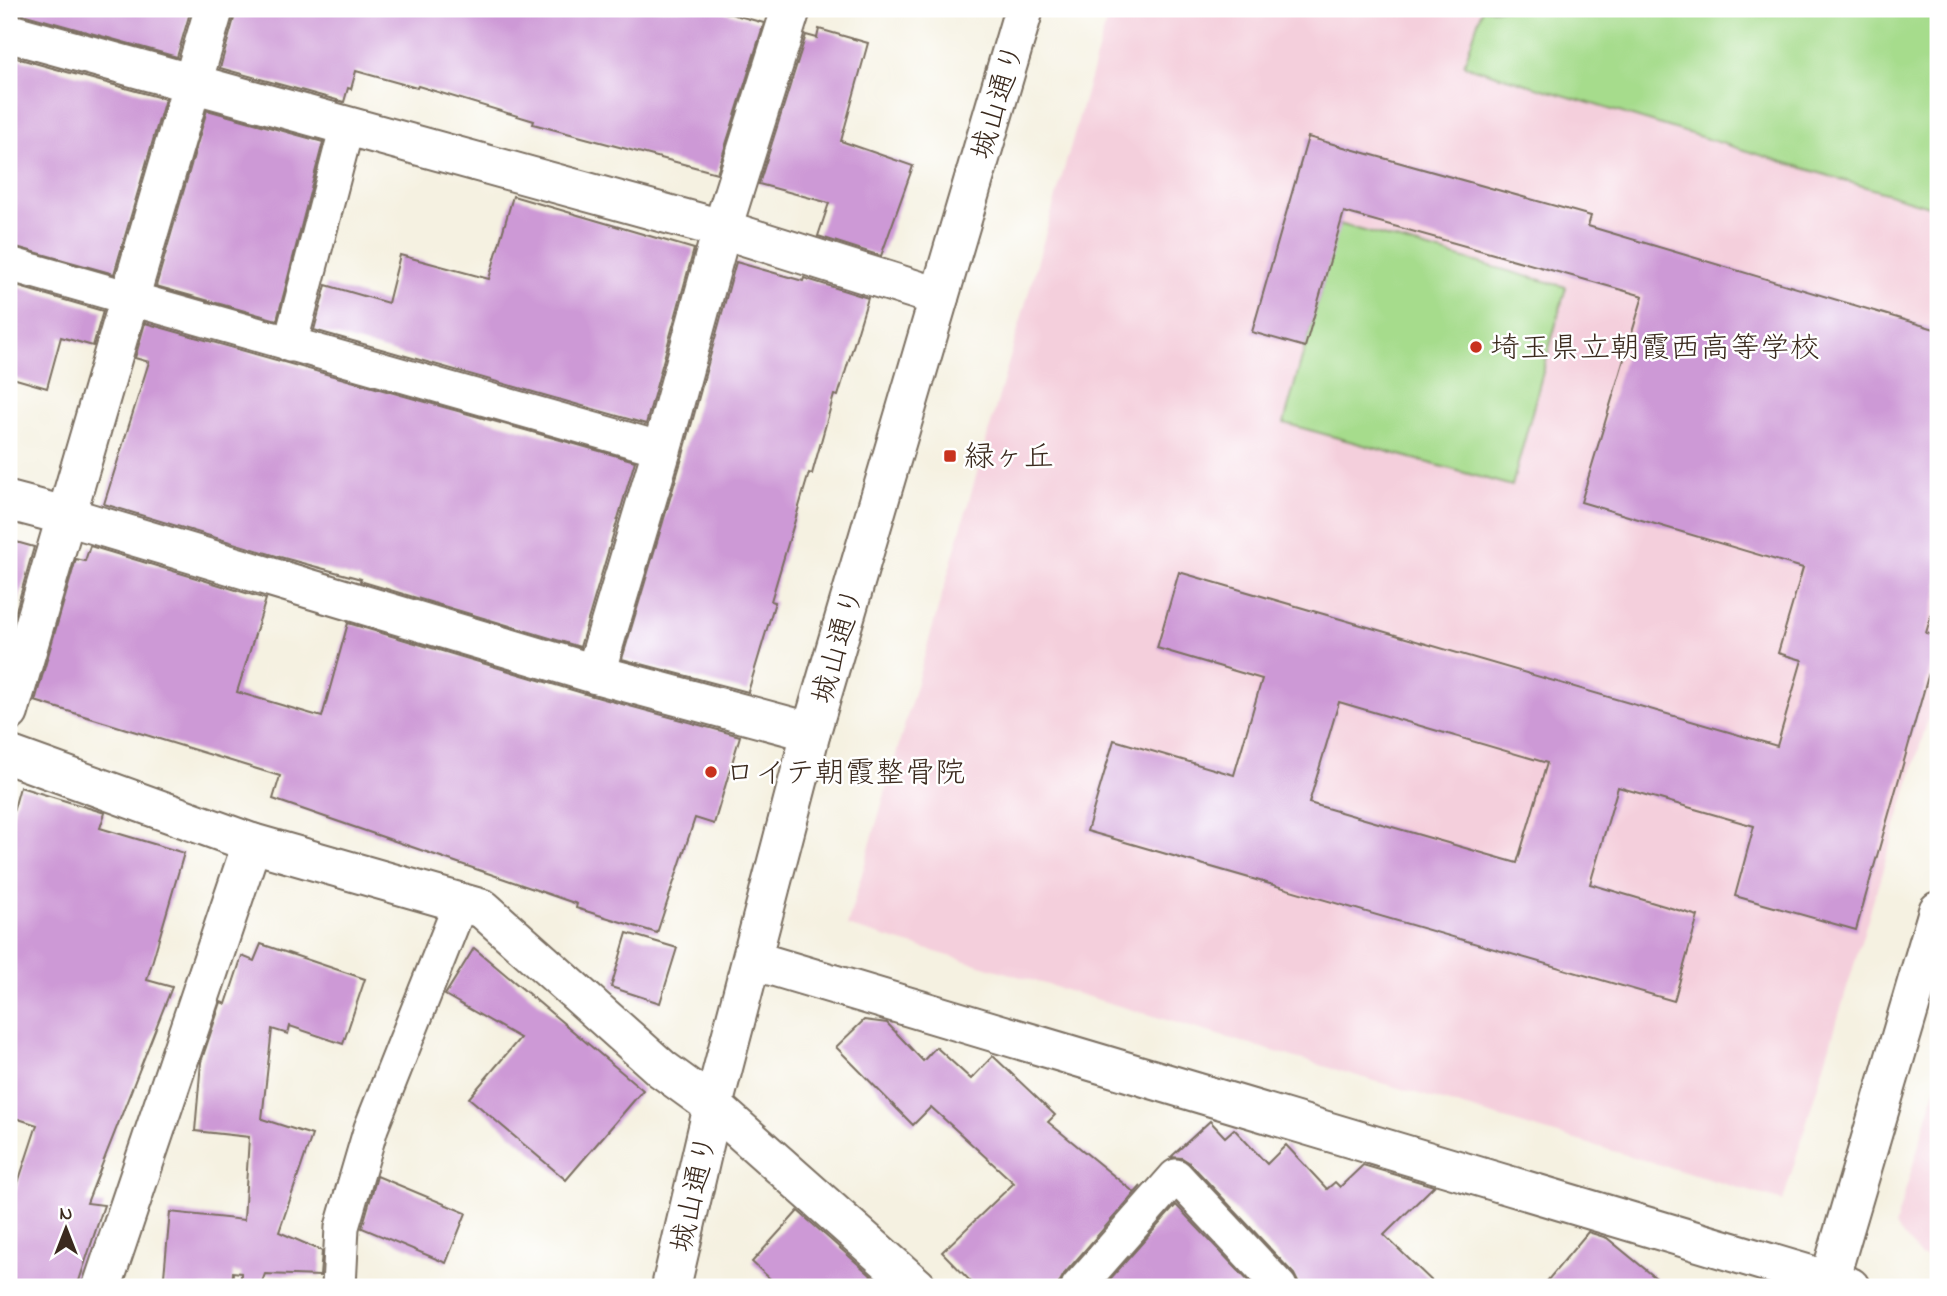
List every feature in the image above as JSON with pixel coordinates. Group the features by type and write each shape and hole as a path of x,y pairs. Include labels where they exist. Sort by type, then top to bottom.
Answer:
{"street":[{"path":"9,712 214,9"},
{"path":"595,674 662,449 722,229 791,9"},
{"name":"城山通り","path":"671,1287 712,1106 811,732 1024,9"},
{"path":"9,33 722,229 939,298"},
{"path":"9,501 595,674 811,732"},
{"path":"9,755 252,843 484,909 662,1069 712,1106 917,1287"},
{"path":"102,1287 252,843"},
{"path":"751,960 1839,1284 1938,911"}],"lane":[{"path":"290,345 347,126"},
{"path":"9,264 662,449"},
{"path":"339,1287 342,1227 371,1128 461,902"},
{"path":"1078,1287 1176,1176 1280,1287"}],"shaded area":[{"name":"埼玉県立朝霞西高等学校","path":"1110,9 1938,9 1938,686 1783,1201 847,926"},
{"path":"1938,1080 1938,1261 1920,1256 1895,1226"}],"green space":[{"path":"1482,9 1938,9 1938,209 1464,65"},
{"path":"1339,224 1566,287 1512,486 1284,423"}],"building":[{"path":"9,9 191,9 177,57 9,12"},
{"path":"235,9 713,9 764,23 717,173 533,124 534,121 418,86 417,88 356,71 344,102 220,68"},
{"path":"819,29 868,43 841,141 913,166 881,256 818,236 829,203 759,184 806,35 817,38"},
{"path":"9,56 165,99 114,274 9,245"},
{"path":"207,110 323,142 277,320 156,286"},
{"path":"1308,137 1591,216 1588,226 1938,330 1938,591 1926,633 1938,636 1938,641 1856,930 1735,896 1754,826 1618,787 1590,884 1698,916 1674,1001 1087,831 1114,740 1234,775 1262,679 1157,648 1179,572 1777,746 1802,660 1778,653 1803,568 1581,502 1643,296 1344,212 1305,347 1252,332","holes":["1339,702 1547,763 1517,863 1309,803"]},
{"path":"513,196 694,249 646,424 314,330 326,285 388,303 400,255 489,279"},
{"path":"736,262 803,281 804,278 868,298 838,396 834,395 812,474 809,473 771,601 775,602 748,692 622,659 683,455"},
{"path":"9,284 103,311 93,346 61,337 47,388 9,377"},
{"path":"145,323 635,461 580,647 360,581 361,579 104,504 149,362 135,358"},
{"path":"9,540 34,547 9,635"},
{"path":"90,546 266,599 237,692 322,717 348,623 589,695 740,736 714,824 695,818 657,933 576,908 577,904 273,799 280,776 35,701 76,559 85,561"},
{"path":"20,787 105,813 100,828 184,853 147,980 172,987 87,1203 104,1205 77,1287 9,1287 9,1210 37,1125 9,1116 9,827"},
{"path":"627,933 677,948 660,1003 611,987"},
{"path":"261,944 365,979 343,1044 290,1026 288,1034 272,1029 262,1119 312,1135 279,1232 322,1251 320,1276 265,1274 260,1287 241,1287 241,1273 233,1272 232,1287 163,1287 170,1212 244,1220 249,1137 195,1131 201,1062 221,1002 226,1004 242,956 254,961"},
{"path":"474,948 643,1090 566,1180 469,1098 520,1038 445,995"},
{"path":"864,1020 887,1023 923,1061 936,1047 971,1079 993,1056 1055,1115 1048,1122 1135,1193 1064,1274 1059,1287 976,1287 942,1252 1014,1183 931,1107 913,1125 836,1047"},
{"path":"1210,1121 1225,1137 1234,1129 1267,1164 1286,1145 1327,1189 1335,1182 1340,1187 1363,1165 1434,1186 1384,1235 1438,1287 1299,1287 1294,1274 1190,1163 1182,1158 1171,1157"},
{"path":"377,1176 466,1213 446,1263 362,1228"},
{"path":"1176,1205 1254,1287 1103,1287"},
{"path":"798,1211 884,1287 779,1287 752,1262"},
{"path":"1588,1232 1607,1238 1667,1287 1542,1287"}],"place":[{"name":"埼玉県立朝霞西高等学校","path":"1476,347"},
{"name":"緑ヶ丘","path":"950,456"},
{"name":"ロイテ朝霞整骨院","path":"711,772"}]}
